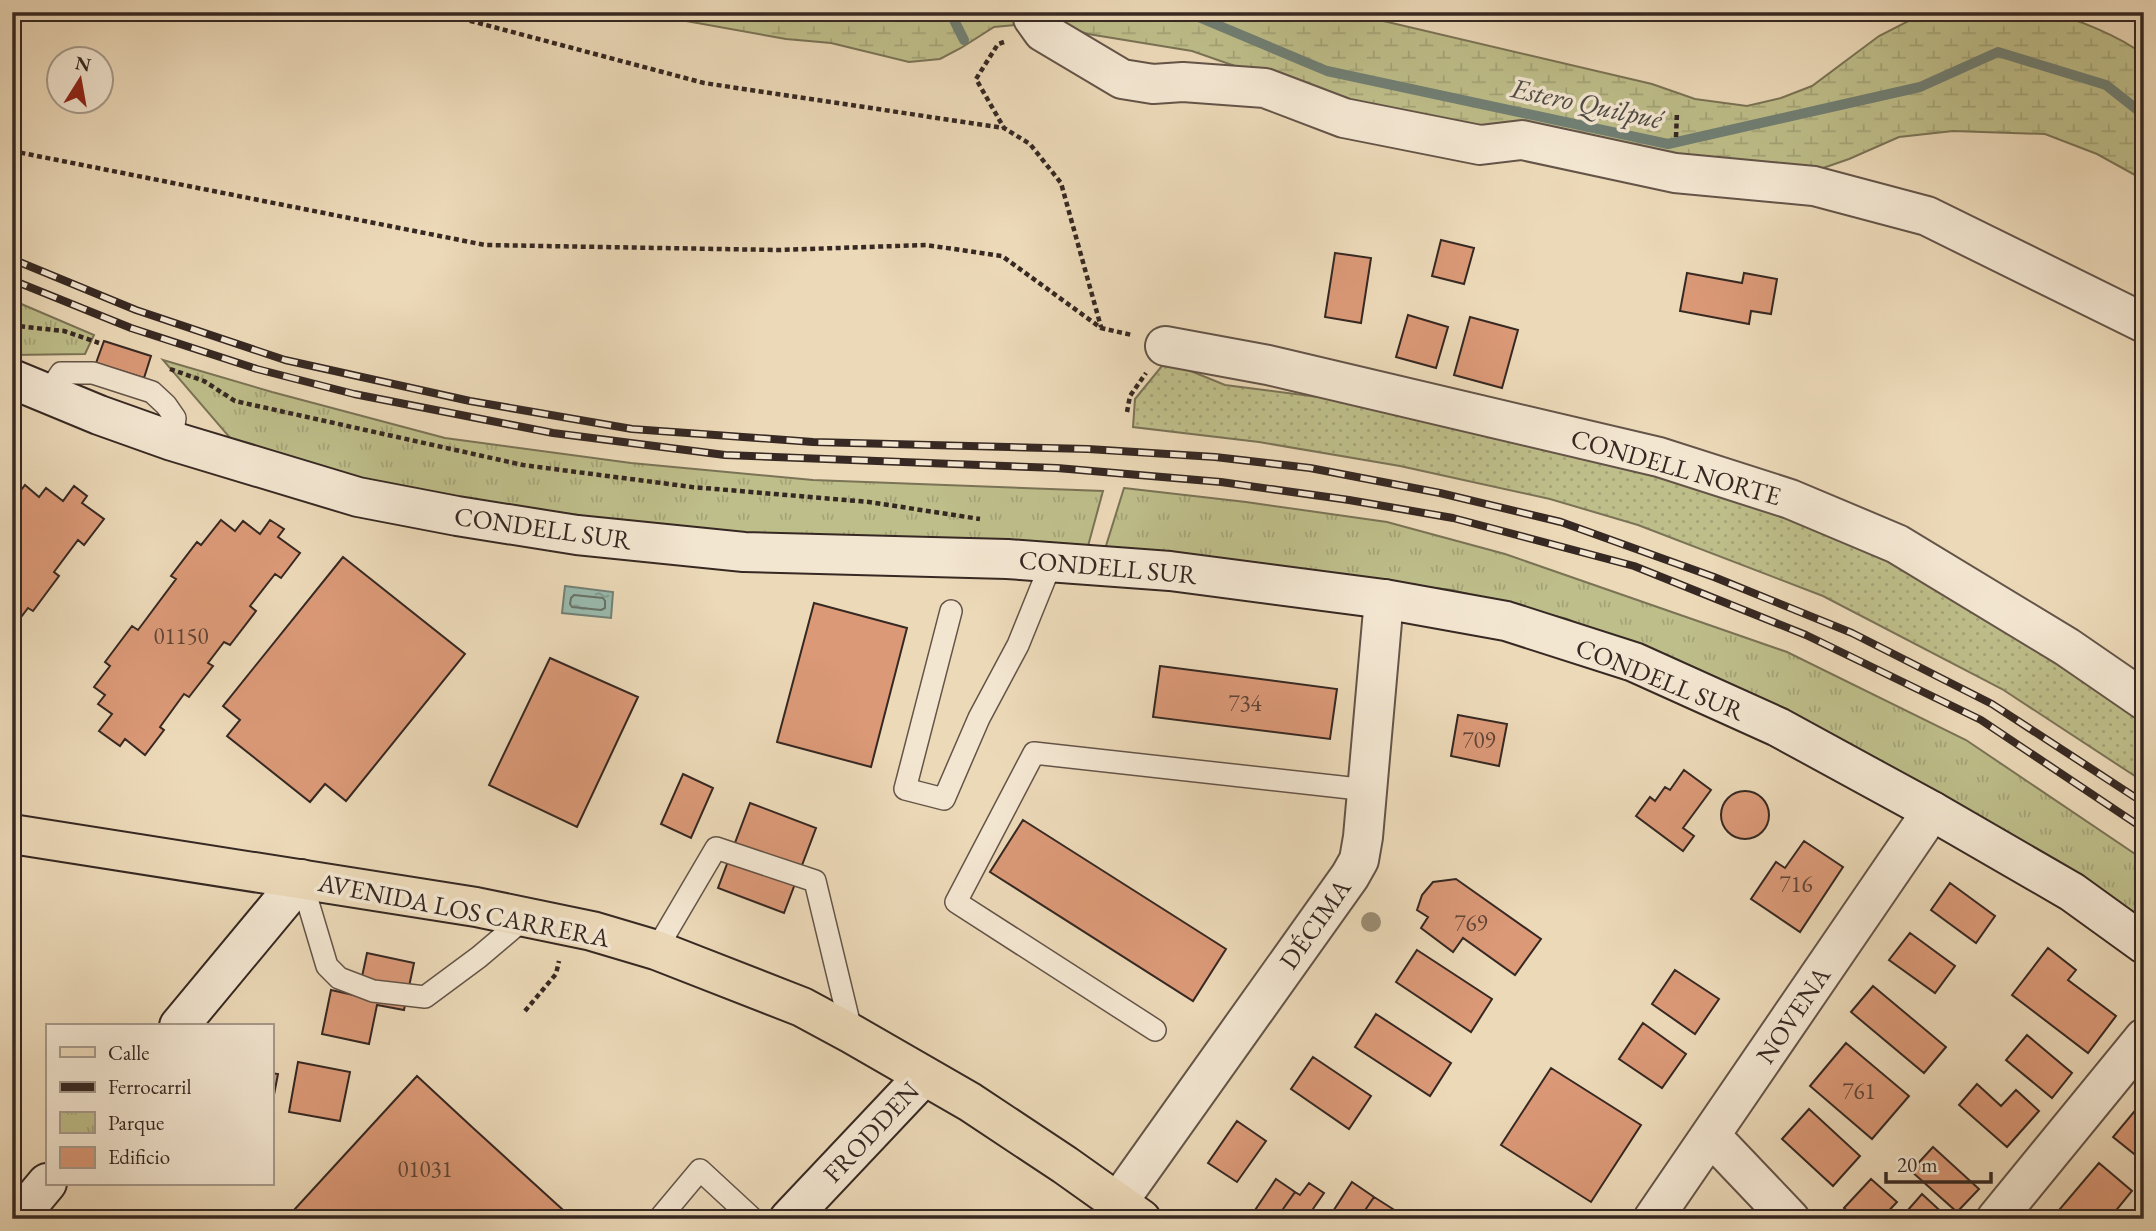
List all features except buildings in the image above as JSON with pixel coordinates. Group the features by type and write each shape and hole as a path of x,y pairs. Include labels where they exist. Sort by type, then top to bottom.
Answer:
{"main road":[{"name":"AVENIDA LOS CARRERA","path":"12,834 476,906 592,931 656,950 802,1007 852,1034 970,1102 1129,1210"}],"street":[{"path":"1037,21 1122,79 1153,84 1183,82 1265,88 1345,118 1480,145 1522,140 1675,173 1814,186 1927,216 2144,323"},
{"name":"CONDELL NORTE","path":"1165,346 1268,365 1659,457 1790,499 1897,544 2067,647 2144,700"},
{"name":"CONDELL SUR","path":"12,379 99,415 172,441 358,497 457,516 577,535 744,552 1052,561 1170,571 1384,599 1506,621 1634,662 1777,727 1932,811 2072,892 2144,944"},
{"name":"DÉCIMA","path":"1129,1210 1359,860 1368,790 1384,599"},
{"name":"NOVENA","path":"1653,1219 1932,811"},
{"path":"182,1024 301,879"},
{"path":"1996,1219 2144,1038"},
{"name":"FRODDEN","path":"789,1219 924,1076"},
{"path":"1710,1136 1790,1219"},
{"path":"17,1219 46,1184"}],"lane":[{"path":"951,611 905,789 944,799 979,718 1018,645 1052,561"},
{"path":"1155,1030 956,902 1034,753 1368,790"},
{"path":"656,950 716,848 815,881 852,1034"},
{"path":"301,879 327,966 339,978 373,991 425,998 480,957 525,918"},
{"path":"659,1219 700,1170 753,1219"}],"path":[{"path":"12,151 485,245 778,250 926,246 1002,256 1101,328 1061,183 1030,144 1004,128 704,83 437,12"},
{"path":"1004,128 976,79 998,44 1037,21"},
{"path":"525,1011 556,974"}],"green space":[{"path":"636,12 1345,12 1652,84 1695,99 1747,106 1781,98 1812,86 1879,36 1924,13 2045,12 2097,29 2144,55 2144,180 2097,154 2045,134 1953,131 1899,137 1849,159 1780,183 1462,145 1192,51 1088,34 1049,22 994,27 940,59 909,62 831,43 786,39"},
{"path":"12,300 94,335 85,354 12,355"},
{"path":"163,360 445,438 631,463 813,480 1103,491 1088,546 728,536 603,525 333,476 237,446"},
{"path":"1166,361 1225,385 1373,404 1607,455 1854,541 1976,612 2144,720 2144,782 2002,689 1823,596 1638,525 1550,499 1400,466 1259,442 1133,427 1135,399"},
{"path":"1124,488 1387,522 1505,554 1787,652 1966,740 2144,860 2144,926 1695,671 1567,619 1452,590 1105,549"}],"water":[{"path":"565,586 613,592 611,618 562,613"}],"waterway":[{"path":"950,12 964,40"},
{"name":"Estero Quilpué","path":"1175,12 1196,16 1327,71 1668,144 1920,87 1998,52 2106,85 2144,115"}],"railway":[{"path":"12,259 136,310 285,360 470,401 632,429 813,442 1088,449 1215,457 1310,468 1440,493 1561,522 1714,577 1852,633 1992,704 2144,803"},
{"path":"12,280 131,328 257,369 354,394 553,433 725,455 1057,468 1221,482 1453,518 1634,566 1806,635 1981,720 2144,829"}]}
